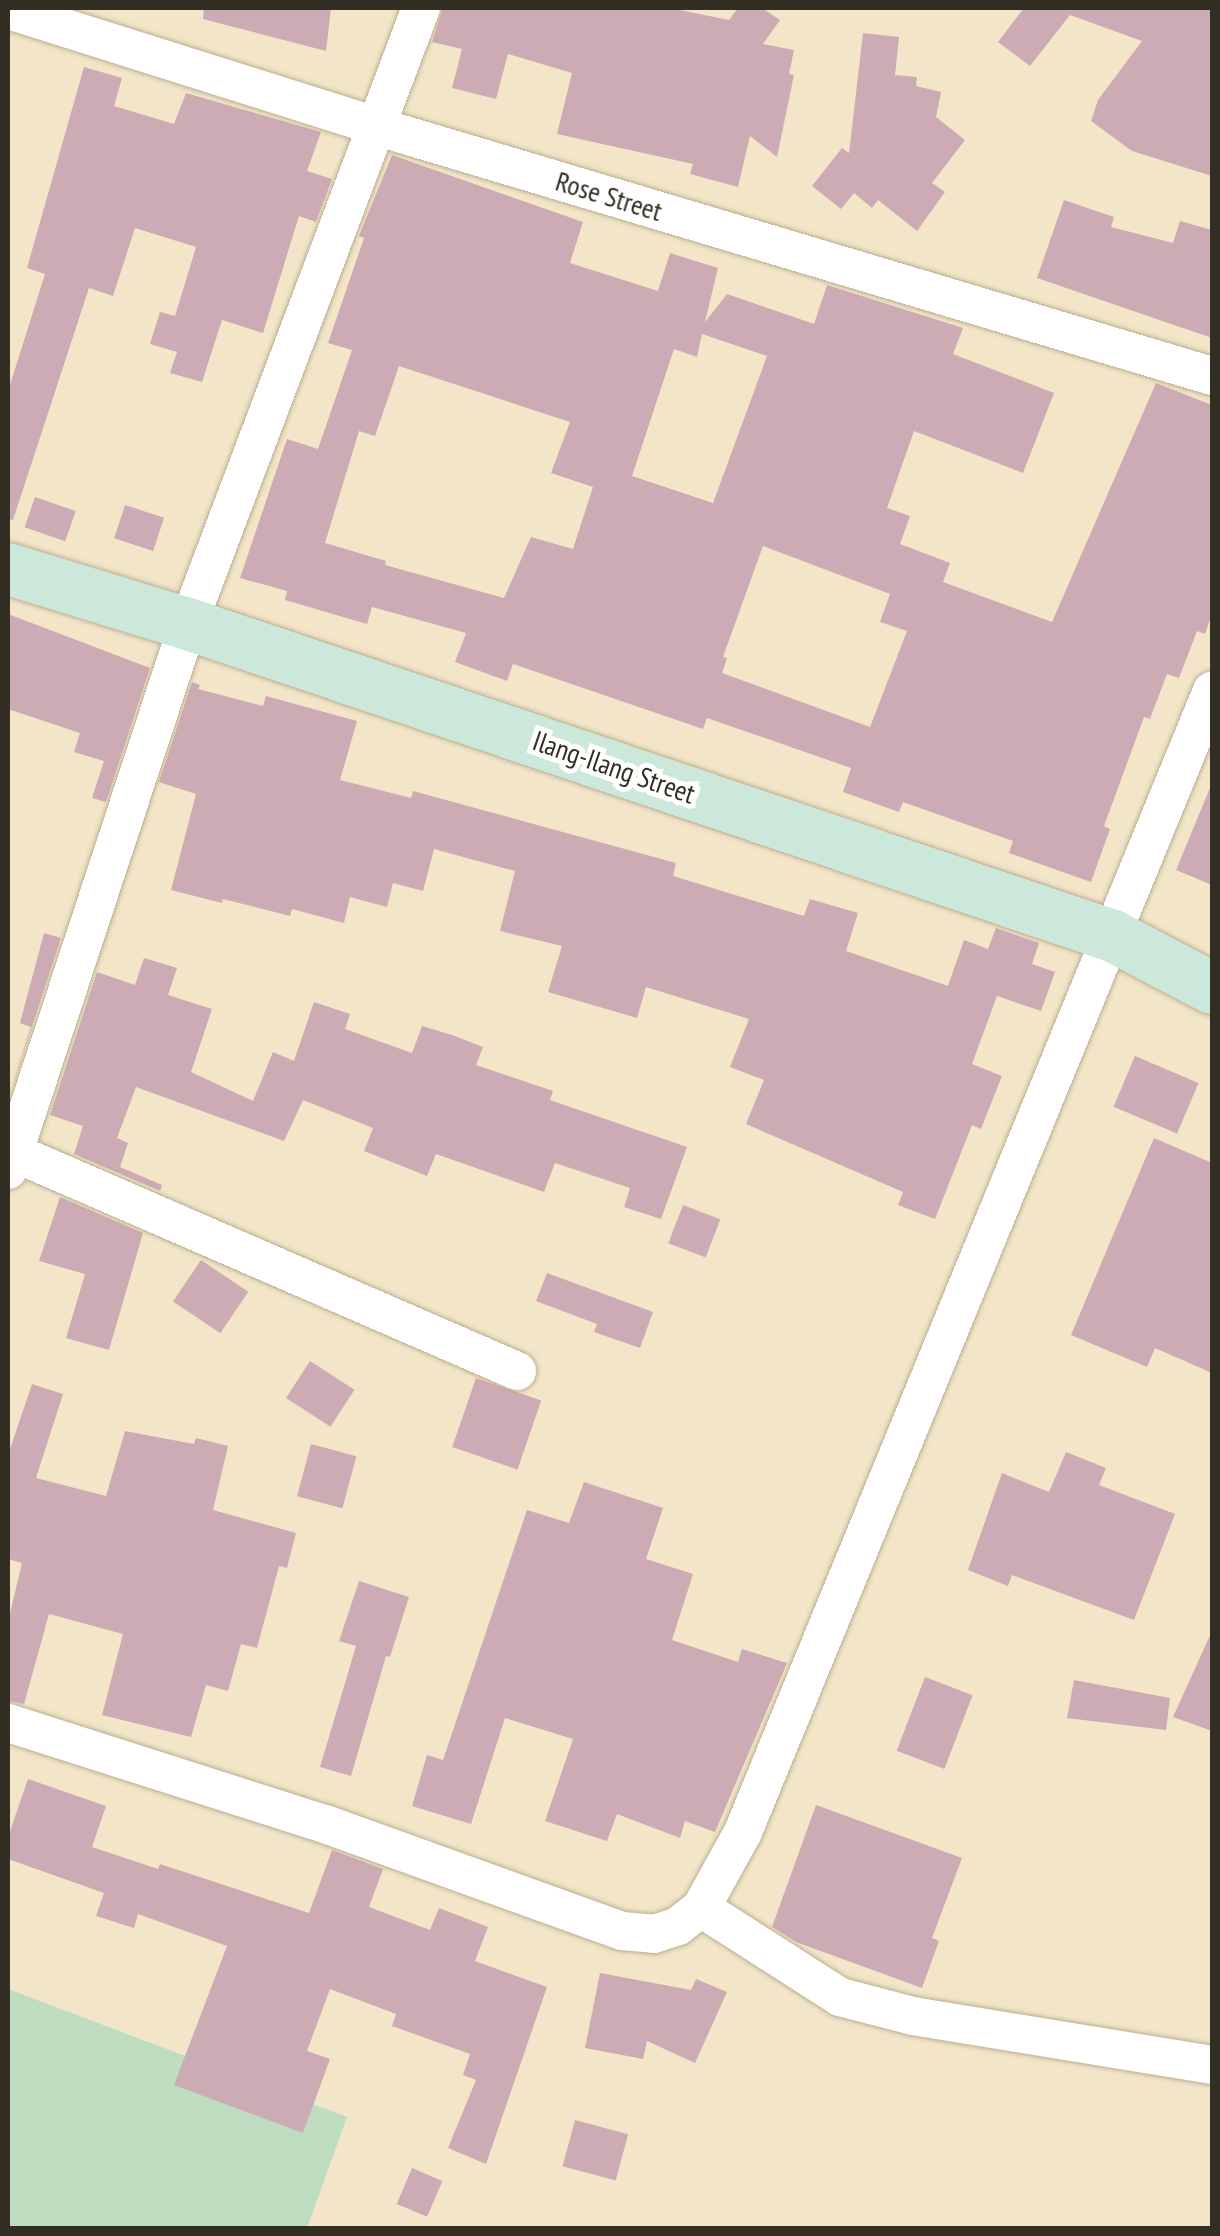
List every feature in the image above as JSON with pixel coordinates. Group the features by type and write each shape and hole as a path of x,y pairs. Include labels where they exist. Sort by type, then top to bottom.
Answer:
{"main road":[{"name":"Ilang-Ilang Street","path":"8,568 188,624 1114,936 1212,988"}],"street":[{"path":"421,8 188,624 10,1158 517,1371"},
{"name":"Rose Street","path":"8,10 375,126 1212,376"},
{"path":"8,1723 325,1824 622,1931 654,1934 678,1926 701,1908 743,1832 1212,690"},
{"path":"701,1908 840,1996 913,2016 1212,2065"}],"green space":[{"path":"8,1989 347,2117 307,2228 8,2228"}],"building":[{"path":"204,8 331,8 326,51 203,19"},
{"path":"443,8 670,8 729,20 738,8 762,8 780,20 763,44 794,50 789,74 794,75 777,157 750,136 738,187 690,174 693,164 557,134 572,73 508,54 496,99 452,88 462,49 432,42"},
{"path":"1024,8 1212,8 1212,176 1132,151 1091,121 1098,100 1142,41 1070,15 1030,66 998,42"},
{"path":"863,33 899,37 895,75 917,77 916,86 941,92 936,117 965,140 932,183 945,192 917,231 878,200 872,208 854,193 841,209 812,186 842,148 849,153"},
{"path":"84,67 122,78 114,106 174,124 186,93 321,132 307,171 332,179 316,222 299,216 263,333 222,320 202,382 170,373 177,352 150,344 160,312 175,316 196,247 135,228 113,296 89,288 13,520 8,519 8,391 45,274 27,268"},
{"path":"392,155 583,222 570,263 658,291 670,253 718,268 705,322 727,294 814,324 827,285 963,328 953,354 1054,393 1023,473 914,431 887,508 910,516 900,544 950,563 943,582 1052,622 1156,383 1212,405 1212,614 1205,634 1197,631 1179,678 1167,674 1150,719 1144,717 1104,826 1110,829 1091,882 1009,853 1013,841 903,802 899,812 843,792 851,768 707,718 703,729 513,664 507,681 455,662 466,633 372,607 367,624 285,600 287,591 240,578 287,439 318,449 352,350 328,343 364,238 359,236","holes":["702,334 767,356 713,503 632,476 674,349 697,357","399,366 570,422 551,473 593,487 573,549 531,537 504,598 385,565 386,561 325,543 359,431 375,436","763,546 890,594 880,622 907,631 870,727 722,673 727,658 723,657"]},
{"path":"1064,200 1114,217 1111,227 1173,243 1180,221 1212,230 1212,338 1037,278"},
{"path":"35,497 76,511 65,541 25,527"},
{"path":"125,505 164,518 153,551 114,538"},
{"path":"8,614 150,668 106,802 92,798 104,761 74,752 80,733 8,709"},
{"path":"192,682 200,685 198,689 263,706 266,696 357,721 340,780 411,798 413,791 676,863 673,876 804,916 810,899 858,913 846,951 948,986 964,940 988,949 996,928 1039,943 1032,964 1055,972 1041,1011 997,996 972,1064 1002,1076 981,1129 972,1125 935,1219 898,1205 903,1192 746,1124 764,1080 730,1067 749,1019 646,987 637,1018 548,992 562,946 500,931 515,871 434,849 423,891 393,883 387,907 350,897 344,923 292,909 290,916 171,890 196,794 159,782"},
{"path":"1212,783 1212,885 1176,870"},
{"path":"44,933 61,938 8,1100 31,1027 20,1023"},
{"path":"144,958 177,968 168,995 212,1009 191,1072 253,1101 273,1052 294,1061 314,1002 350,1014 345,1029 412,1053 422,1026 452,1035 483,1047 476,1065 553,1091 550,1100 687,1147 661,1219 624,1207 630,1188 555,1163 544,1192 436,1154 427,1176 364,1151 373,1128 303,1100 284,1141 136,1087 117,1138 128,1143 120,1167 162,1185 160,1191 74,1154 83,1126 50,1115 97,972 135,985"},
{"path":"1135,1056 1199,1083 1177,1134 1114,1107"},
{"path":"1154,1138 1212,1163 1212,1373 1155,1348 1147,1367 1071,1335"},
{"path":"60,1197 143,1233 109,1350 66,1338 85,1274 39,1261"},
{"path":"683,1205 720,1219 706,1258 668,1243"},
{"path":"201,1260 248,1292 220,1333 173,1301"},
{"path":"547,1273 653,1312 640,1348 594,1332 597,1324 536,1301"},
{"path":"310,1361 354,1390 330,1427 286,1398"},
{"path":"476,1378 541,1400 517,1469 452,1447"},
{"path":"32,1384 63,1394 36,1478 106,1496 125,1431 194,1444 196,1438 228,1446 213,1510 296,1533 287,1568 279,1566 257,1648 241,1644 228,1691 206,1685 191,1737 102,1715 123,1634 49,1614 24,1704 8,1701 8,1622 22,1563 8,1559 8,1455"},
{"path":"311,1444 356,1456 342,1508 297,1496"},
{"path":"1066,1452 1106,1468 1099,1485 1175,1514 1134,1620 1012,1575 1008,1586 968,1570 1002,1473 1049,1492"},
{"path":"584,1482 663,1508 646,1559 693,1574 672,1640 738,1662 742,1649 787,1663 715,1832 685,1821 680,1838 617,1814 607,1841 545,1821 573,1739 505,1718 471,1824 412,1806 427,1755 443,1760 527,1510 569,1523"},
{"path":"359,1581 409,1597 390,1657 386,1656 351,1776 320,1767 356,1646 339,1641"},
{"path":"1212,1631 1212,1731 1173,1717"},
{"path":"925,1677 973,1695 944,1769 897,1751"},
{"path":"1074,1680 1170,1698 1166,1730 1067,1718"},
{"path":"28,1779 106,1806 92,1847 158,1869 160,1864 309,1913 332,1850 383,1869 369,1907 430,1930 439,1908 488,1927 475,1961 547,1987 486,2164 448,2148 476,2080 463,2075 470,2054 392,2026 396,2014 330,1989 307,2051 330,2059 303,2133 174,2085 227,1946 138,1914 134,1928 96,1916 104,1893 8,1859 8,1837"},
{"path":"816,1805 962,1858 932,1938 939,1941 922,1988 796,1942 772,1927"},
{"path":"600,1973 691,1990 696,1979 727,1992 695,2063 647,2041 643,2059 585,2048"},
{"path":"575,2120 628,2134 616,2181 563,2166"},
{"path":"412,2168 442,2181 427,2217 397,2204"}]}
